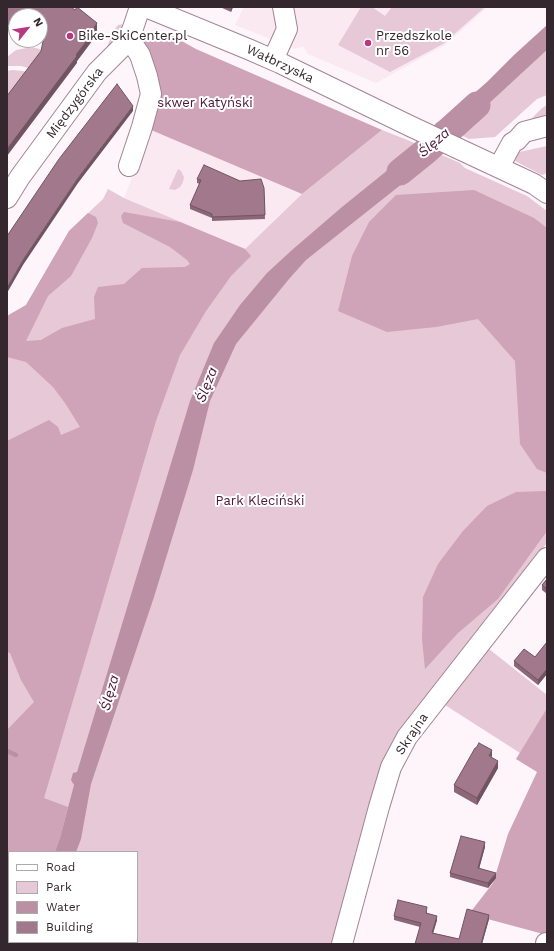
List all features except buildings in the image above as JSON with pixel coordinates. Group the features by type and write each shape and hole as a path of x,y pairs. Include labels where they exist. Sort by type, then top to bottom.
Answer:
{"street":[{"path":"274,60 287,29 283,7"},
{"name":"Wałbrzyska","path":"149,8 274,60 499,167"},
{"name":"Międzygórska","path":"7,198 20,177 97,72 127,42 133,28 149,8"},
{"path":"127,42 134,46 140,55 147,76 150,94 142,127 129,166"},
{"path":"547,126 524,132 512,143 499,167 534,184 547,193"},
{"path":"517,140 527,142 547,137"},
{"name":"Skrajna","path":"342,944 391,767 408,737 547,558"}],"shaded area":[{"name":"Przedszkole nr 56","path":"244,7 488,7 445,45 376,83 308,54 303,47 295,49 235,25"},
{"path":"151,130 302,194 245,249 124,198"}],"green space":[{"path":"361,7 372,7 385,16 392,7 485,7 443,44 390,72 338,45"},
{"path":"124,24 126,29 106,51 114,30 118,25"},
{"name":"skwer Katyński","path":"149,32 169,34 196,49 382,130 302,194 151,130 139,44"},
{"path":"36,48 43,50 29,68 21,66 7,66 7,57 16,50"},
{"path":"547,50 547,95 537,99 495,137 469,139 457,133"},
{"path":"12,70 27,72 7,99 7,71"},
{"path":"547,105 547,122 530,120 542,108"},
{"name":"Park Kleciński","path":"382,130 460,163 465,168 527,196 547,211 547,543 417,711 334,944 7,944 7,316 26,305 69,231 103,199 108,189 124,198 245,249 302,194"},
{"path":"547,146 547,172 545,174 542,175 515,161 519,152"},
{"path":"178,169 184,177 183,182 180,187 175,190 169,189"},
{"path":"474,190 534,218 547,228 547,473 537,469 520,444 515,361 478,319 436,327 387,332 338,311 352,256 369,222 396,195"},
{"path":"124,212 180,222 245,249 251,256 231,276 206,311 180,355 156,421 44,798 68,807 60,838 55,851 8,851 8,943 12,943 7,944 7,729 34,702 21,680 10,653 7,652 7,441 49,420 58,427 61,435 80,427 53,387 26,362 7,357 7,316 26,305 69,231 88,213 96,217 98,223 92,238 71,276 48,296 26,341 41,340 62,328 95,319 94,297 98,287 124,284 142,268 185,267 190,264 170,247 123,223 121,216"},
{"path":"547,491 547,531 498,599 458,633 425,669 422,639 423,597 438,564 463,531 487,506 516,492"},
{"path":"489,649 547,695 547,708 520,753 445,705"},
{"path":"547,708 547,935 469,914 493,883 508,834 537,772 516,759"}],"water":[{"path":"547,25 547,50 457,133 435,124 447,117 487,82"},
{"path":"418,144 438,153 398,187 306,260 236,344 210,401 193,470 154,597 91,784 81,839 76,851 55,851 74,785 71,780 73,773 77,772 190,401 214,343 240,305 267,273 342,207"}],"waterway":[{"name":"Ślęza","path":"400,172 426,151 477,105"},
{"path":"7,751 16,755"}],"place":[{"name":"Bike-SkiCenter.pl","path":"70,36"},
{"name":"Przedszkole nr 56","path":"368,43"}]}
